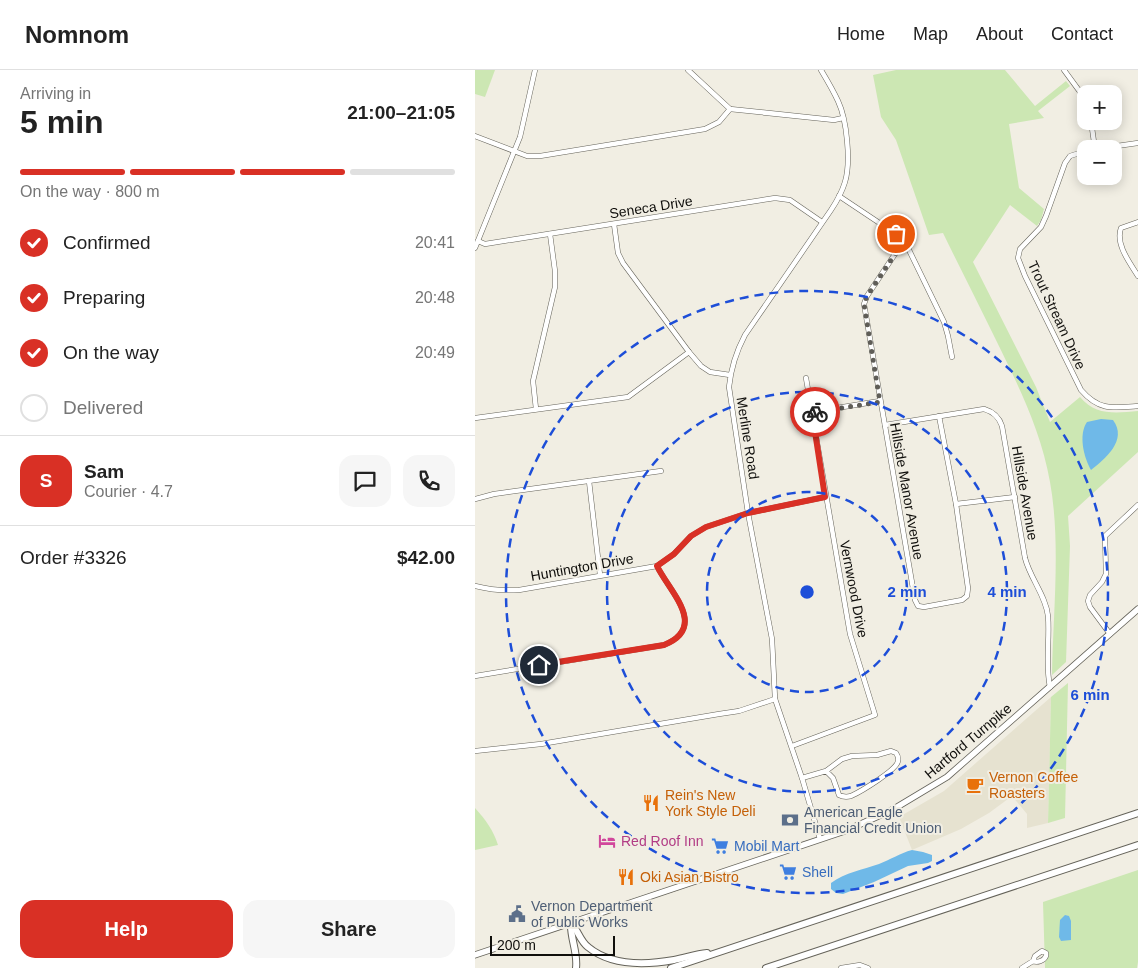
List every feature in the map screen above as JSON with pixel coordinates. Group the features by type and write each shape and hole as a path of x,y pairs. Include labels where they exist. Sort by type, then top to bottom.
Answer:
{"highway":[{"path":"671,968 1138,813"},
{"path":"766,968 1138,845"},
{"path":"571,923 589,948 603,956 622,961 656,962 716,953"},
{"path":"571,923 576,968"}],"main road":[{"name":"Hartford Turnpike","path":"475,954 873,820 939,783 977,752 1138,609"}],"street":[{"path":"475,248 520,137 535,70"},
{"path":"688,70 729,109 834,120 843,118"},
{"name":"Merline Road","path":"820,839 792,746 775,699 772,639 748,513 729,387 730,375 737,350 745,334 822,222 839,196 845,182 848,153 843,118 839,103 821,70"},
{"path":"1063,70 1077,88"},
{"path":"475,136 527,156 540,156 705,129 719,122 729,109"},
{"path":"1122,145 1138,143"},
{"name":"Trout Stream Drive","path":"1077,154 1070,156 1065,163 1041,227 1020,249 1018,258 1081,390 1089,400 1098,406 1115,408 1138,406"},
{"path":"839,196 896,234 909,250 944,322 952,358"},
{"name":"Seneca Drive","path":"478,240 485,244 781,198 790,200 822,222"},
{"path":"1138,222 1121,228 1119,234 1121,245 1138,276"},
{"path":"615,224 618,253 623,263 689,352 704,369 730,375"},
{"path":"536,409 533,381 555,287 555,271 550,234"},
{"name":"Hillside Manor Avenue","path":"903,242 864,304 915,600 918,606 924,607 962,600 967,596 968,588 956,504"},
{"path":"475,418 628,397 689,352"},
{"name":"Vernwood Drive","path":"792,746 875,715 850,634 806,378"},
{"path":"812,412 880,402"},
{"name":"Hillside Avenue","path":"885,425 984,409 991,411 999,417 1026,564 1045,605 1048,616 1047,647 1050,687"},
{"path":"939,416 956,504 1015,497"},
{"path":"475,499 495,494 661,471"},
{"path":"589,481 600,575"},
{"name":"Huntington Drive","path":"475,586 503,591 519,590 657,566 674,554 691,536 706,527 748,513 825,497"},
{"path":"1110,634 1090,607 1088,601 1090,595 1107,574 1105,536 1138,505"},
{"path":"475,676 664,645 675,640 684,629 683,607 657,566"},
{"path":"475,751 541,744 739,711 775,699"},
{"path":"802,778 826,771 842,759 852,756 891,752 896,753 898,757 898,762 894,768 851,796 843,797 839,795 833,778 826,771"},
{"path":"1022,968 1033,960"},
{"path":"841,968 860,965 868,968"}],"shaded area":[{"path":"1051,697 1048,823 1027,828 1027,814 1012,796 989,813 961,829 912,850 899,817 944,791"}],"green space":[{"path":"475,70 495,70 485,97 475,94"},
{"path":"896,70 1005,70 1035,106 1066,81 1070,86 1038,111 1044,118 1009,124 1019,188 1044,209 1041,220 1037,226 1010,205 973,262 1036,387 1050,422 1080,397 1093,407 1107,412 1138,411 1138,452 1068,516 1070,546 1066,662 1052,675 1056,554 1053,505 1046,463 1035,426 1012,373 943,233 929,235 896,140 881,117 873,75"},
{"path":"1068,683 1065,818 1048,823 1051,697"},
{"path":"475,808 489,825 498,845 475,850"},
{"path":"1138,870 1137,968 1045,968 1043,902"}],"water":[{"path":"1101,419 1113,420 1117,427 1118,435 1108,455 1091,470 1084,453 1082,440 1084,427 1087,422"},
{"path":"912,850 932,855 932,861 908,866 843,894 836,893 831,889 831,883 842,876 879,864"},
{"path":"1065,915 1069,916 1071,921 1071,940 1061,941 1059,937 1060,920"}],"way so far":[{"path":"815,412 880,402 864,304 867,296 903,242 896,234"}],"place":[{"name":"Vernon Coffee Roasters","path":"975,785"},
{"name":"Rein's New York Style Deli","path":"651,803"},
{"name":"American Eagle Financial Credit Union","path":"790,820"},
{"name":"Red Roof Inn","path":"607,841"},
{"name":"Mobil Mart","path":"720,846"},
{"name":"Shell","path":"788,872"},
{"name":"Oki Asian Bistro","path":"626,877"},
{"name":"Vernon Department of Public Works","path":"517,914"}],"route":[{"path":"539,665 664,645 675,640 684,629 683,607 657,566 674,554 691,536 706,527 748,513 825,497 812,412 815,412"}]}
